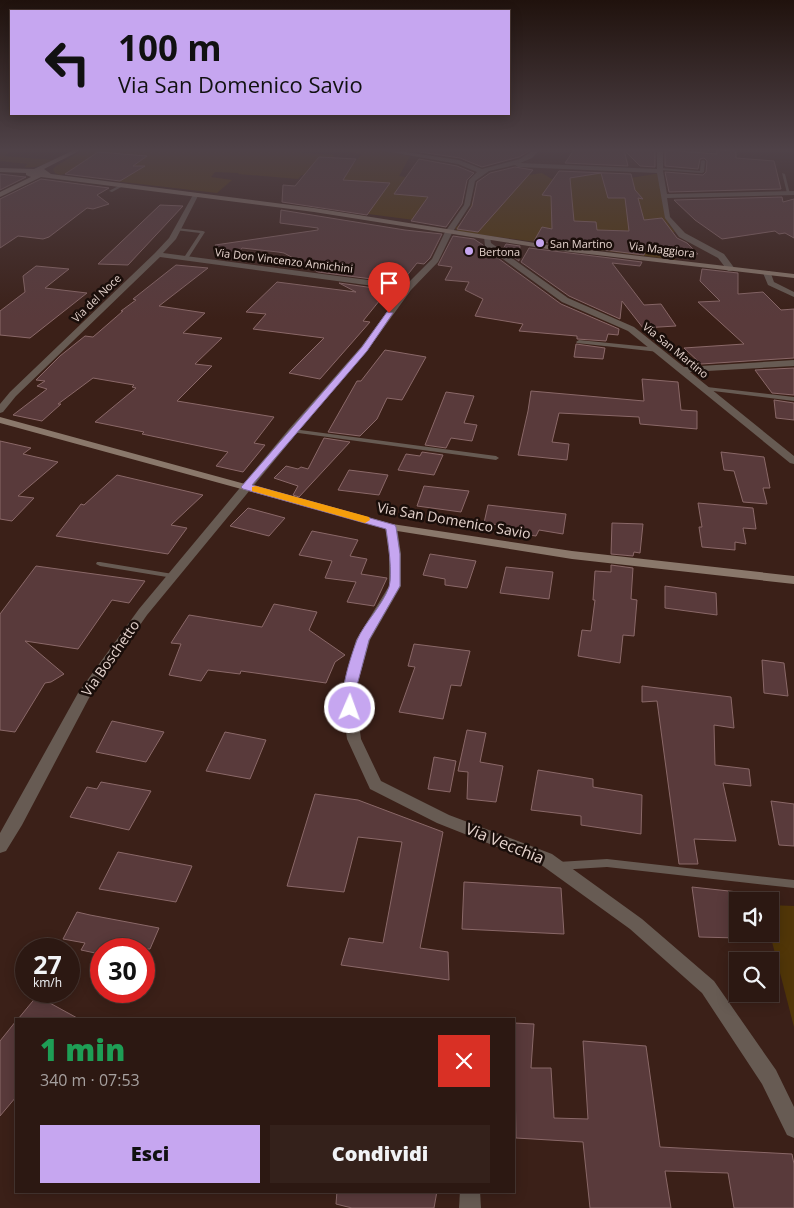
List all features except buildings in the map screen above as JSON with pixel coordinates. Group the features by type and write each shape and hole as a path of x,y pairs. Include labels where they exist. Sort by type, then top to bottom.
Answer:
{"street":[{"name":"Via del Noce","path":"0,410 13,394 158,255 172,239 189,206"},
{"name":"Via Maggiora","path":"283,206 487,238 794,276"},
{"name":"Via Boschetto","path":"0,846 16,821 83,696 143,612 293,431 364,349 408,288 435,260 449,232 458,221 466,206"},
{"path":"666,206 667,217 682,234 721,256 731,269"},
{"name":"Via San Martino","path":"487,238 488,244 502,256 565,300 631,329 794,461"},
{"name":"Via Don Vincenzo Annichini","path":"158,255 408,288"},
{"path":"767,273 771,283 794,295"},
{"path":"684,370 794,363"},
{"name":"Via San Domenico Savio","path":"0,420 391,527 572,555 794,580"},
{"name":"Via Vecchia","path":"391,527 395,586 363,640 348,693 354,739 375,785 444,819 546,859 636,924 708,987 769,1078 794,1128"},
{"path":"470,1193 470,1208"}],"lane":[{"path":"177,229 203,232 185,259"},
{"path":"579,342 659,350"},
{"path":"707,389 794,399"},
{"path":"293,431 496,458"},
{"path":"100,564 173,576"},
{"path":"556,866 607,863 794,884"}],"shaded area":[{"path":"357,206 422,206 414,220 361,213"},
{"path":"471,206 668,206 671,223 668,223 675,232 657,236 676,260 459,232 455,228 468,213"},
{"path":"779,905 794,906 794,1027 779,969 779,952 775,952 772,942 779,942"}],"slow traffic":[{"path":"256,489 365,520"}],"place":[{"name":"San Martino","path":"540,243"},
{"name":"Bertona","path":"469,251"}],"route":[{"path":"350,708 348,693 363,640 395,586 391,527 246,487 364,349 389,313"}]}
